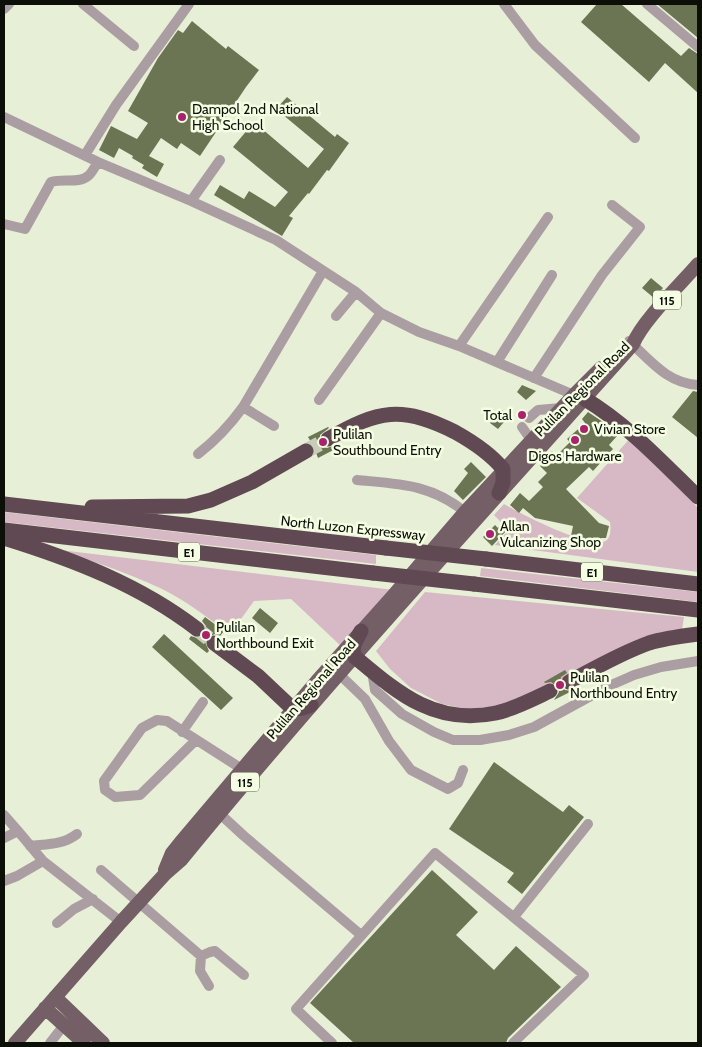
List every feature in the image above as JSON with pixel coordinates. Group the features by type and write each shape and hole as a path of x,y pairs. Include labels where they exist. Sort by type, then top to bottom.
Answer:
{"highway":[{"path":"579,397 605,412 633,435 698,498"},
{"path":"328,438 357,422 390,415 407,414 439,424 492,456 504,469 503,483 499,493"},
{"path":"33,508 188,506 228,494 306,452"},
{"name":"North Luzon Expressway","path":"4,504 698,584"},
{"name":"E1","path":"4,530 698,610"},
{"path":"4,538 52,552 138,590 197,629"},
{"path":"361,631 353,648 355,657 394,689 419,705 438,712 457,716 498,713 550,691"},
{"path":"569,682 623,654 650,643 698,634"},
{"path":"214,643 258,676 293,709 310,705"}],"main road":[{"name":"115","path":"633,340 698,264"},
{"name":"Pulilan Regional Road","path":"15,1043 121,922 165,874 181,860 310,705 355,657 499,493 579,397 633,340"},
{"name":"Pulilan Regional Road","path":"165,874 166,865 180,843 293,709 504,469 562,408 579,397"},
{"path":"63,1018 68,983"},
{"path":"55,997 63,1018 84,1043"},
{"path":"45,1008 103,1043"},
{"path":"34,1022 63,1018"}],"street":[{"path":"4,9 10,4"},
{"path":"82,4 134,46"},
{"path":"85,155 116,106 189,4"},
{"path":"504,4 535,45 635,138"},
{"path":"647,4 698,47"},
{"path":"4,117 98,162 191,201 276,240 356,292 381,313 419,332 459,346 579,397"},
{"path":"191,201 220,160"},
{"path":"4,224 25,229 51,182 57,180 78,180 88,176 98,162"},
{"path":"534,378 602,275 640,227 612,205"},
{"path":"459,346 548,217"},
{"path":"198,454 228,428 243,408 323,271"},
{"path":"497,362 552,275"},
{"path":"336,316 356,292"},
{"path":"319,400 381,313"},
{"path":"633,340 669,378 685,384 698,385"},
{"path":"243,408 274,426"},
{"path":"531,440 526,422 538,410 562,408"},
{"path":"357,480 425,489 445,497 465,512"},
{"path":"372,671 375,690 402,714 434,732 453,740 480,740 509,735 534,727 609,686 634,675 661,667 698,661"},
{"path":"339,674 365,699 389,741 411,770 448,789 458,783 463,770"},
{"path":"182,732 204,702"},
{"path":"196,740 140,795 114,797 105,790 104,781 142,728 157,720 167,721 242,769"},
{"path":"219,813 362,935"},
{"path":"4,814 43,861 121,922"},
{"path":"514,917 588,824"},
{"path":"4,838 18,831"},
{"path":"30,846 58,843 69,840 77,834"},
{"path":"332,1043 296,1009 435,853 584,974 514,1043"},
{"path":"4,881 43,861"},
{"path":"101,870 201,956"},
{"path":"57,923 74,909 93,900"},
{"path":"201,956 215,951 244,975"},
{"path":"201,956 200,971 209,986"},
{"path":"50,1043 63,1018"}],"shaded area":[{"path":"632,436 698,508 698,572 495,545 509,530 494,515 504,504 538,522 569,535 595,542 606,541 610,534 610,522 577,498"},
{"path":"4,512 376,555 376,564 4,522"},
{"path":"60,550 394,590 343,648 291,599 254,601 230,634 160,588"},
{"path":"481,568 698,592 698,602 480,576"},
{"path":"425,592 684,617 682,630 642,641 525,698 495,707 466,709 442,704 411,688 390,669 376,651"}],"building":[{"path":"597,4 621,4 681,56 689,48 698,54 698,93 665,63 649,82 581,22"},
{"path":"657,4 698,4 698,38"},
{"name":"Dampol 2nd National High School","path":"192,21 226,49 228,46 259,70 200,156 181,143 177,149 161,138 149,156 164,164 157,177 142,168 144,165 132,158 133,156 119,148 114,158 99,150 111,126 137,139 148,123 128,111 158,58 178,30 183,33"},
{"path":"287,97 335,137 337,134 349,143 329,171 327,170 289,216 293,218 282,236 214,195 220,185 244,199 249,191 275,207 288,192 233,147 254,122 308,168 324,149 276,109"},
{"path":"651,278 663,288 654,298 642,288"},
{"path":"522,385 536,391 526,400 517,392"},
{"path":"693,391 698,392 698,438 672,417"},
{"path":"502,410 509,416 498,429 490,423"},
{"path":"588,412 606,424 617,436 609,445 613,449 593,471 589,467 566,489 599,523 609,526 606,538 601,538 600,541 585,540 584,543 570,541 573,526 535,518 523,508 519,513 510,505 520,493 529,501 543,487 538,482 547,473 540,466 552,451 556,456 570,442 567,439 585,423 582,419"},
{"path":"328,427 320,435 320,443 323,447 327,448 338,444 339,447 318,458 308,437"},
{"path":"471,462 486,477 463,500 454,491 468,473 464,469"},
{"path":"502,524 508,529 492,546 483,537 495,525 498,528"},
{"path":"260,608 278,623 270,633 252,618"},
{"name":"Pulilan Northbound Exit","path":"205,617 224,631 220,636 215,634 207,637 205,642 209,651 207,653 189,639 191,636 197,638 204,635 206,626 202,621"},
{"path":"164,634 233,698 221,710 152,647"},
{"path":"565,670 567,673 561,677 561,686 565,690 572,691 554,700 559,692 558,687 551,682 544,682"},
{"path":"494,762 563,812 569,805 584,817 522,894 507,882 514,873 449,829"},
{"path":"432,870 478,912 456,935 494,970 516,946 561,987 508,1038 506,1043 354,1043 310,1003"}],"tunnel":[{"path":"306,451 328,439"},
{"path":"197,629 214,643"}],"place":[{"name":"Dampol 2nd National High School","path":"182,117"},
{"name":"Total","path":"522,415"},
{"name":"Vivian Store","path":"584,429"},
{"name":"Digos Hardware","path":"575,440"},
{"name":"Pulilan Southbound Entry","path":"323,442"},
{"name":"Allan Vulcanizing Shop","path":"490,534"},
{"name":"Pulilan Northbound Exit","path":"206,635"},
{"name":"Pulilan Northbound Entry","path":"560,685"}]}
